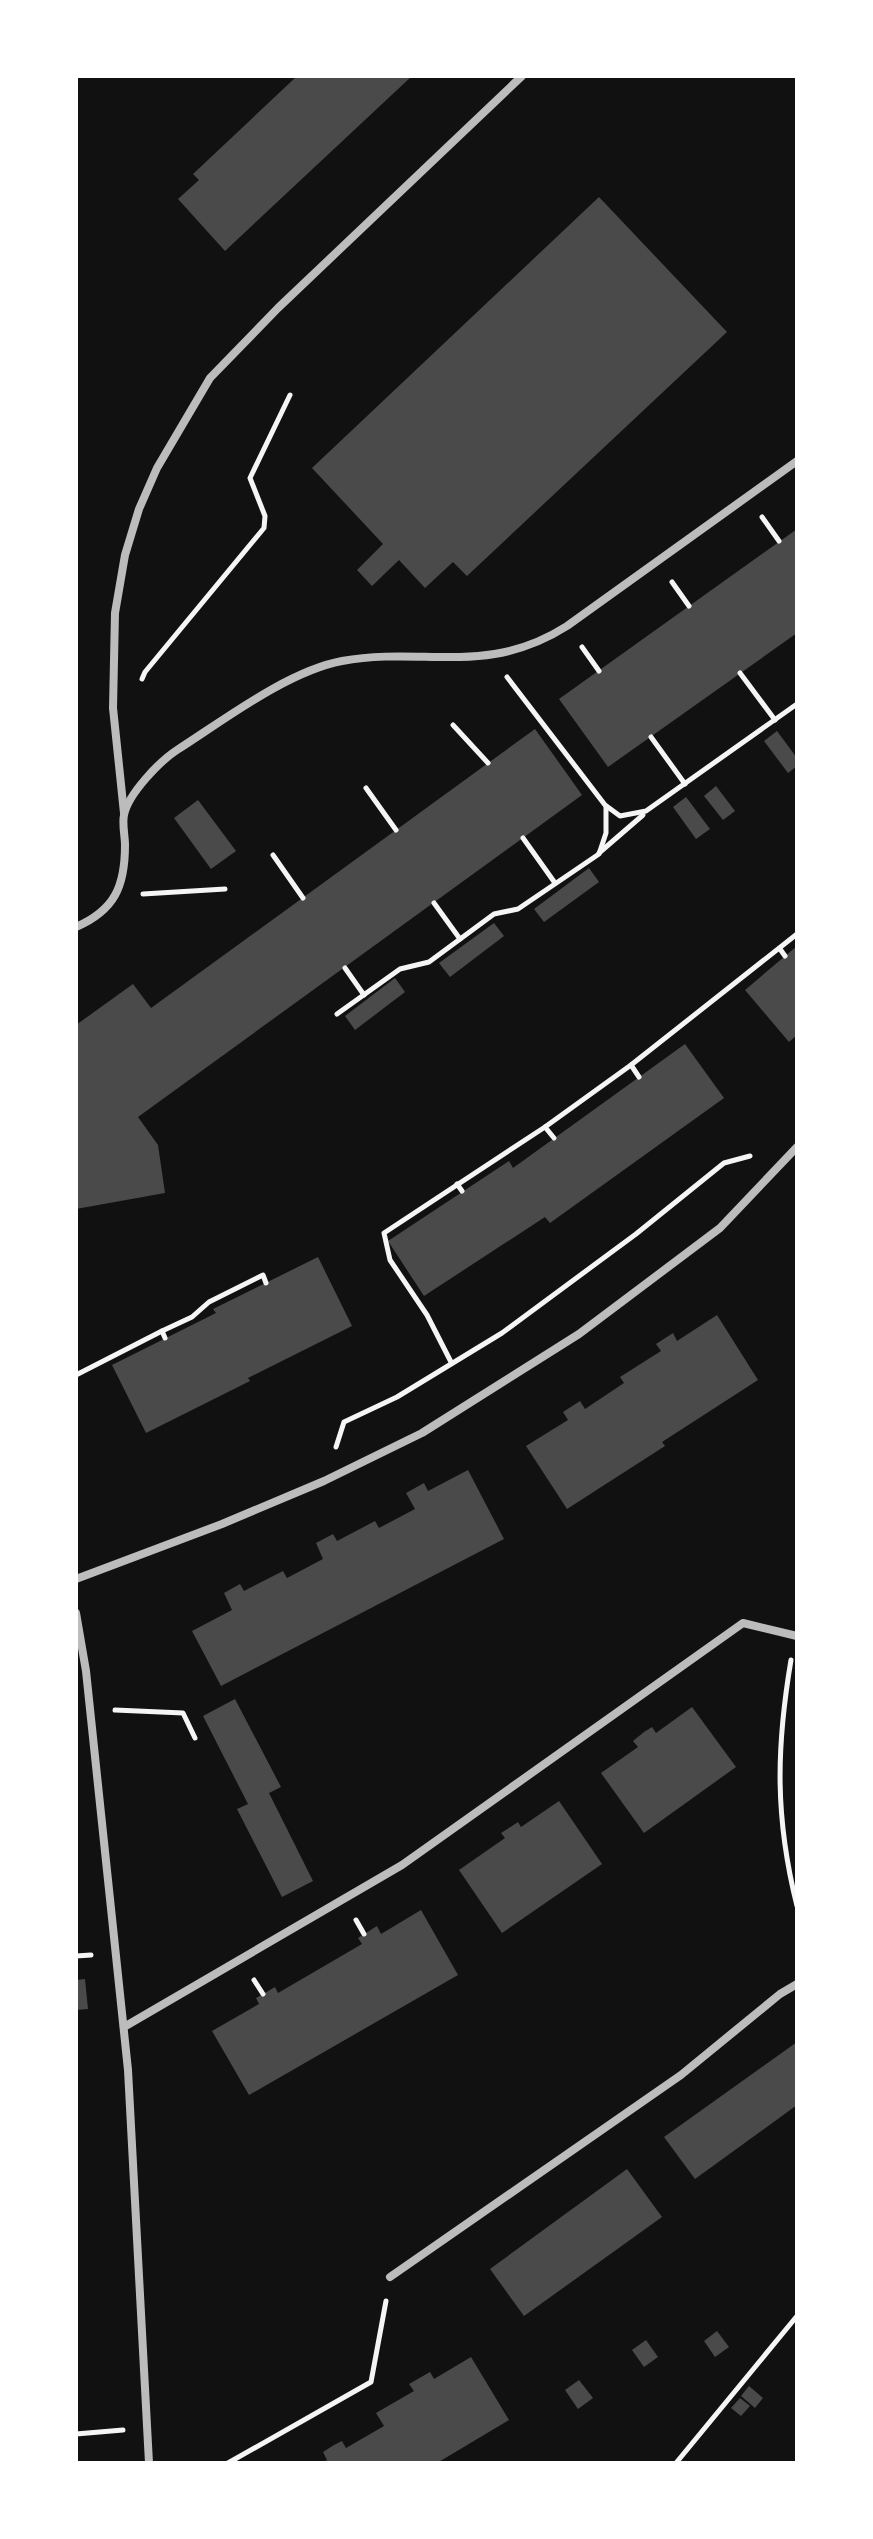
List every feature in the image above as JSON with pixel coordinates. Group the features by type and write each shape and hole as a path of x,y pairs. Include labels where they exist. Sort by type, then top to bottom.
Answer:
{"street":[{"path":"76,927 105,908 122,885 124,813 113,708 115,613 125,555 139,509 157,468 210,378 278,308 522,76"},
{"path":"124,813 161,762 282,685 310,671 356,660 487,656 519,650 555,634 797,461"},
{"path":"76,1579 222,1524 324,1481 422,1433 579,1334 720,1228 797,1147"},
{"path":"76,1613 90,1709 128,2070 149,2463"},
{"path":"124,2027 402,1865 743,1623 796,1635"},
{"path":"390,2277 681,2075 780,1994 797,1984"}],"path":[{"path":"141,682 145,672 264,528 265,516 250,478 290,395"},
{"path":"740,673 775,720"},
{"path":"519,689 605,805 620,816 646,811"},
{"path":"337,1014 400,969 429,962 494,914 518,909 599,854 646,811 797,704"},
{"path":"453,725 488,763"},
{"path":"651,737 685,784"},
{"path":"366,788 396,830"},
{"path":"599,854 606,833 605,805"},
{"path":"523,838 555,883"},
{"path":"273,855 303,898"},
{"path":"118,892 152,895 225,889"},
{"path":"434,903 460,939"},
{"path":"451,1362 427,1315 390,1260 384,1233 545,1127 631,1065 797,934"},
{"path":"780,949 785,956"},
{"path":"345,968 364,995"},
{"path":"631,1065 639,1077"},
{"path":"545,1127 554,1138"},
{"path":"324,1481 344,1422 397,1397 502,1333 636,1234 724,1163 753,1155"},
{"path":"457,1184 462,1191"},
{"path":"76,1375 192,1317 209,1302 263,1275 266,1283"},
{"path":"162,1331 165,1338"},
{"path":"796,1635 784,1704 779,1796 788,1868 797,1906"},
{"path":"90,1709 183,1713 195,1738"},
{"path":"228,2463 371,2382 390,2277"},
{"path":"676,2463 797,2316"},
{"path":"76,2434 109,2430"}],"building":[{"path":"297,76 412,76 225,251 178,199 199,180 193,174"},
{"path":"599,197 727,332 467,576 453,562 425,588 399,560 372,586 357,570 383,544 312,468"},
{"path":"797,529 797,633 608,767 559,699"},
{"path":"535,729 582,795 138,1117 158,1145 165,1193 76,1209 76,1025 133,984 151,1008"},
{"path":"777,731 797,758 797,766 788,773 764,741"},
{"path":"716,786 735,811 723,820 704,796"},
{"path":"686,797 710,829 696,839 673,807"},
{"path":"198,800 236,851 211,869 174,818"},
{"path":"589,868 599,882 544,922 534,909"},
{"path":"494,923 504,936 450,977 439,963"},
{"path":"797,946 797,1035 789,1042 745,990"},
{"path":"395,978 405,992 355,1030 345,1016"},
{"path":"685,1044 724,1098 550,1223 545,1217 424,1296 388,1241 509,1161 513,1168"},
{"path":"318,1257 352,1326 146,1433 112,1365 216,1313 213,1309"},
{"path":"717,1315 758,1380 662,1442 665,1446 567,1509 526,1446 568,1420 563,1412 580,1401 585,1409 624,1383 620,1377 661,1351 656,1344 673,1333 677,1341"},
{"path":"468,1470 504,1539 221,1686 192,1631 232,1610 224,1593 240,1584 244,1591 283,1571 287,1578 323,1559 316,1543 333,1534 337,1541 375,1521 379,1528 415,1509 406,1493 424,1483 428,1491"},
{"path":"235,1699 281,1787 269,1793 313,1881 282,1897 237,1809 248,1804 203,1716"},
{"path":"692,1707 736,1767 644,1833 601,1773 638,1747 633,1741 644,1732 652,1727 656,1733"},
{"path":"559,1801 602,1864 502,1933 459,1870 505,1838 501,1833 518,1822 521,1827"},
{"path":"421,1910 458,1975 249,2095 212,2031 259,2004 256,1998 275,1987 278,1993 362,1944 358,1938 377,1926 381,1934"},
{"path":"85,1979 88,2009 76,2010 76,1980"},
{"path":"797,2042 797,2105 695,2179 664,2137"},
{"path":"627,2169 662,2217 524,2316 490,2269"},
{"path":"717,2331 729,2347 715,2357 704,2341"},
{"path":"646,2340 658,2357 644,2367 632,2350"},
{"path":"471,2357 509,2420 437,2463 322,2463 327,2460 323,2452 334,2445 342,2441 346,2448 384,2426 376,2413 414,2391 409,2384 430,2372 434,2379"},
{"path":"579,2380 593,2398 578,2409 565,2390"},
{"path":"749,2386 763,2398 755,2408 741,2396"},
{"path":"740,2398 750,2406 741,2416 731,2408"}]}
